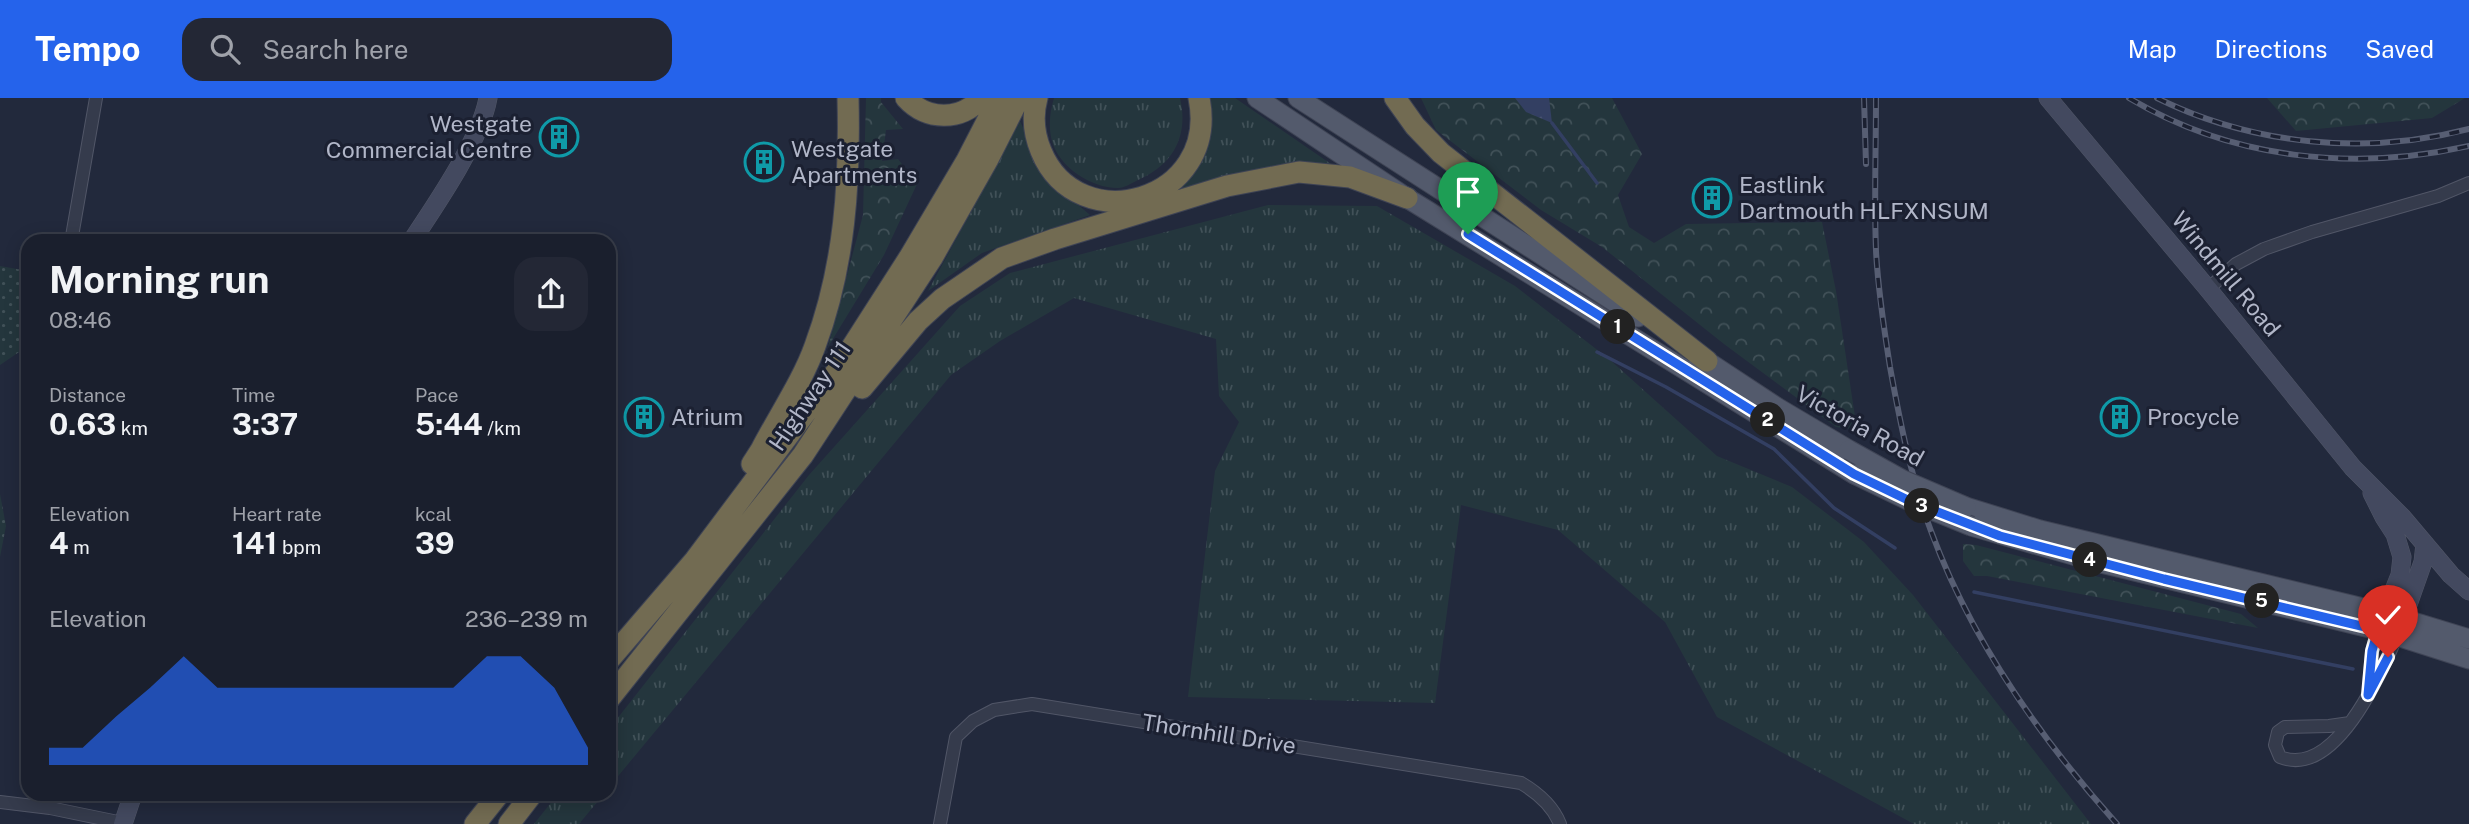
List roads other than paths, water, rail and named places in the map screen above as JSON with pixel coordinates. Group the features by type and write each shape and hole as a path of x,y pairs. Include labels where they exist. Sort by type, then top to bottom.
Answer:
{"highway":[{"path":"695,560 705,531 761,450 814,348 837,277 848,178 848,98"},
{"path":"905,98 921,110 943,116 970,109 981,98"},
{"name":"Highway 111","path":"616,652 695,560 843,361 909,258 967,160 999,98"},
{"name":"Highway 111","path":"616,690 803,456 932,258 1019,98"},
{"path":"1037,98 1034,123 1037,137 1051,168 1062,180 1081,193 1105,200 1122,201 1138,198 1165,187 1186,167 1194,155 1202,128 1199,98"},
{"path":"1395,98 1415,126 1441,153 1707,361"},
{"path":"803,456 918,321 942,299 1002,258 1227,186 1299,172 1350,177 1407,198"},
{"path":"475,824 493,801"},
{"path":"509,824 527,801"}],"main road":[{"path":"416,234 466,152 481,122 488,98"},
{"name":"Victoria Road","path":"1257,98 1407,198 1854,474 1912,502 2000,536 2137,572 2469,639"},
{"name":"Victoria Road","path":"1298,98 1778,408 1903,480 2001,519 2391,624 2469,659"},
{"name":"Windmill Road","path":"2048,98 2353,468 2469,591"},
{"name":"Windmill Road","path":"2367,480 2395,534 2402,557 2391,624"},
{"path":"2391,624 2423,562 2425,544"},
{"path":"123,824 130,801"}],"street":[{"path":"72,234 96,98"},
{"path":"2208,289 2236,264 2264,249 2312,232 2438,196 2469,183"},
{"path":"2368,695 2372,651 2391,624"},
{"path":"2350,723 2285,727 2278,732 2275,745 2280,757 2291,762 2304,761 2322,752 2350,723 2368,695 2391,624"},
{"name":"Thornhill Drive","path":"940,824 956,737 973,721 995,710 1032,704 1521,783 1537,792 1553,810 1560,824"},
{"path":"0,802 50,808 123,824"}],"water":[{"path":"1515,98 1549,98 1552,123 1526,112"}],"waterway":[{"path":"1552,123 1597,183"},
{"path":"1597,352 1666,387 1774,449 1834,508 1895,548"},
{"path":"1974,592 2353,669"}],"railway":[{"path":"1864,98 1866,164"},
{"path":"1876,98 1875,232 1880,295 1898,408 1924,511 1947,571 1987,649 2035,722 2117,824"},
{"path":"2129,98 2168,119 2209,135 2294,155 2381,158 2469,146"},
{"path":"2157,98 2193,114 2231,126 2270,136 2310,141 2390,142 2469,129"}],"place":[{"name":"Westgate Commercial Centre","path":"559,137"},
{"name":"Westgate Apartments","path":"764,162"},
{"name":"Eastlink Dartmouth HLFXNSUM","path":"1712,198"},
{"name":"Atrium","path":"644,417"},
{"name":"Procycle","path":"2120,417"}]}
